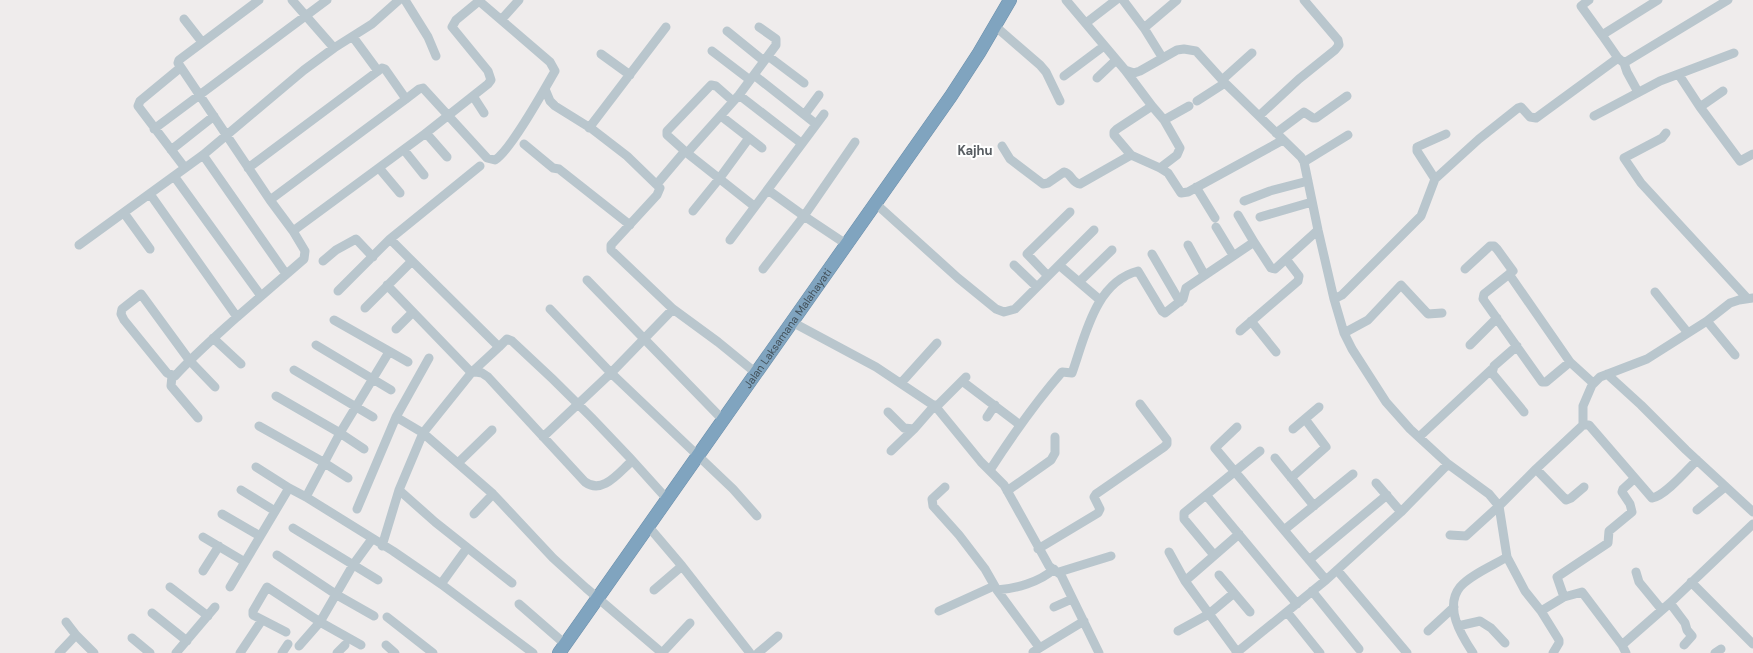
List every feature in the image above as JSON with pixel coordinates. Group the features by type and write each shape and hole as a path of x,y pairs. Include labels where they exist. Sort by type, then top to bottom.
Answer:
{"highway":[{"name":"Jalan Laksamana Malahayati","path":"562,649 956,88 1010,0"}],"street":[{"path":"215,387 190,361 141,294 122,309 121,314 124,320 167,373 172,376 176,376 190,361 213,338 305,256 305,251 293,231 248,168 227,134 178,63 179,60 202,42 259,0"},
{"path":"292,0 334,48"},
{"path":"154,129 327,0"},
{"path":"79,245 203,155 304,70 334,48 353,37 399,0"},
{"path":"405,0 428,36 436,56"},
{"path":"500,20 519,0"},
{"path":"1066,0 1125,70 1164,120 1179,145 1180,152 1177,156 1160,168"},
{"path":"1086,24 1116,0"},
{"path":"1123,0 1144,28 1162,57"},
{"path":"1144,28 1177,0"},
{"path":"1259,116 1299,79 1335,50 1339,44 1338,40 1304,0"},
{"path":"1588,0 1581,6 1621,60 1638,92"},
{"path":"1602,35 1658,0"},
{"path":"1334,299 1342,295 1423,213 1435,179 1479,139 1518,108 1521,107 1530,117 1536,118 1621,60 1728,0"},
{"path":"270,200 406,98 423,88 448,115 487,158 495,160 509,146 545,90 555,71 553,65 478,1 456,20 452,27 491,76 491,80 488,84 448,115 404,150 293,231"},
{"path":"184,19 202,42"},
{"path":"995,26 1040,65 1046,72 1060,101"},
{"path":"589,128 666,27"},
{"path":"657,184 721,116 752,78 776,45 777,41 759,27"},
{"path":"727,31 804,83"},
{"path":"353,37 378,71"},
{"path":"1064,76 1104,46"},
{"path":"1125,70 1134,73 1140,71 1149,67 1162,57 1177,50 1191,49 1196,51 1224,82 1295,150 1304,162 1334,299 1344,333 1352,349 1386,402 1419,437 1448,464 1489,494 1499,506 1507,557 1525,591 1541,611 1559,642 1553,653"},
{"path":"712,51 805,114 816,124"},
{"path":"1164,120 1224,82 1252,53"},
{"path":"1594,116 1638,92 1734,53"},
{"path":"601,54 630,75"},
{"path":"1097,78 1116,60"},
{"path":"180,68 138,104 140,111 185,168"},
{"path":"248,168 382,68 385,69 406,98"},
{"path":"1679,75 1700,108 1740,161 1753,154"},
{"path":"754,206 686,152 667,136 667,133 709,87 713,85 736,98 802,143"},
{"path":"545,90 550,101 627,156 660,188 657,195 611,245 611,250 673,309 718,342 756,373"},
{"path":"1700,108 1723,91"},
{"path":"805,114 819,95"},
{"path":"473,96 484,114"},
{"path":"1276,133 1304,112 1315,118 1346,96"},
{"path":"1152,106 1114,132 1114,136 1131,155 1168,173 1181,193 1184,194 1283,140"},
{"path":"730,240 824,114"},
{"path":"171,150 214,116"},
{"path":"721,116 762,148"},
{"path":"426,133 447,157"},
{"path":"1666,133 1662,138 1624,158 1641,183 1750,298"},
{"path":"1435,179 1417,148 1418,146 1446,134"},
{"path":"1304,162 1348,135"},
{"path":"693,210 719,179 749,138"},
{"path":"526,142 557,164 559,169 630,225"},
{"path":"763,269 804,216 855,142"},
{"path":"1002,146 1010,158 1043,184 1048,183 1064,172 1067,173 1076,183 1080,184 1131,155"},
{"path":"404,150 424,175"},
{"path":"203,155 286,274"},
{"path":"338,291 390,239 480,166"},
{"path":"379,168 400,193"},
{"path":"174,176 261,296"},
{"path":"1244,200 1270,191 1308,181"},
{"path":"1196,187 1233,255"},
{"path":"768,190 846,244"},
{"path":"150,194 237,317"},
{"path":"1260,217 1312,202"},
{"path":"875,203 958,278 996,310 1004,312 1015,309 1094,230"},
{"path":"1048,276 1027,254 1070,212"},
{"path":"124,213 150,249"},
{"path":"1238,215 1254,242 1273,269 1276,268 1318,230"},
{"path":"323,261 336,250 356,238 373,256"},
{"path":"390,239 499,347"},
{"path":"990,470 1020,425 1062,372 1072,373 1090,322 1100,300 1125,275 1138,271 1164,312 1167,312 1183,299 1186,288 1204,274 1254,242"},
{"path":"1188,245 1204,274"},
{"path":"1466,269 1490,246 1494,246 1512,270 1484,294 1483,298 1541,381 1544,383 1570,362"},
{"path":"1079,282 1112,250"},
{"path":"1152,254 1180,302"},
{"path":"1240,331 1298,282 1299,276 1286,259"},
{"path":"366,308 412,261"},
{"path":"1014,265 1037,287"},
{"path":"1059,265 1100,300"},
{"path":"1509,274 1570,362 1593,383"},
{"path":"587,280 723,420"},
{"path":"387,285 472,372 482,373 488,377 585,482 595,487 606,484 632,461"},
{"path":"1344,333 1368,320 1401,285 1428,314 1442,313"},
{"path":"1656,292 1688,333"},
{"path":"1583,426 1583,406 1593,383 1607,374 1647,359 1707,321 1730,303 1750,298"},
{"path":"550,309 611,373 733,489 757,516"},
{"path":"543,437 611,373 673,309"},
{"path":"396,330 413,312"},
{"path":"1470,345 1497,318"},
{"path":"334,320 408,362"},
{"path":"1707,321 1735,355"},
{"path":"792,322 876,367 935,406 1007,491 1038,549 1049,566 1057,571 1084,621 1099,653"},
{"path":"1251,322 1276,352"},
{"path":"213,338 241,364"},
{"path":"382,546 399,490 423,433 472,372 507,340 512,341 578,404 667,499"},
{"path":"902,383 937,343"},
{"path":"316,346 390,390"},
{"path":"1419,437 1517,346"},
{"path":"306,497 323,462 389,352"},
{"path":"357,509 396,417 429,358"},
{"path":"1492,369 1493,376 1524,412"},
{"path":"294,370 373,417"},
{"path":"1607,374 1753,512"},
{"path":"172,376 171,386 198,418"},
{"path":"891,450 964,379 1020,425"},
{"path":"276,396 340,433 364,449"},
{"path":"1038,549 1098,513 1100,509 1094,497 1096,494 1167,444 1167,440 1140,404"},
{"path":"987,417 995,405"},
{"path":"1293,429 1319,407"},
{"path":"888,412 904,428 914,429"},
{"path":"396,417 423,433 493,494 553,558 662,653 690,623"},
{"path":"1291,478 1326,447 1305,419"},
{"path":"1450,535 1466,536 1499,506 1536,468 1583,426 1589,425 1650,497 1656,498 1667,490 1698,460"},
{"path":"259,426 323,462 348,478"},
{"path":"1237,427 1215,447 1326,580"},
{"path":"458,463 492,430"},
{"path":"1007,491 1051,460 1055,453 1055,437"},
{"path":"1214,555 1183,518 1184,513 1260,451"},
{"path":"1275,458 1314,506"},
{"path":"1169,552 1185,581 1236,653 1326,580 1401,512 1448,464"},
{"path":"256,467 306,497 441,584 533,653"},
{"path":"1536,468 1566,500 1571,498 1584,487"},
{"path":"1284,530 1352,474"},
{"path":"1564,596 1558,577 1608,543 1609,531 1632,512 1630,504 1622,492 1623,488 1635,478"},
{"path":"1376,483 1401,512"},
{"path":"945,487 932,499 933,506 959,535 985,569 1036,650 1084,621"},
{"path":"1697,510 1725,487"},
{"path":"230,587 289,488"},
{"path":"241,490 275,511"},
{"path":"399,490 467,548 512,583"},
{"path":"474,514 493,494"},
{"path":"1206,495 1297,604"},
{"path":"1309,560 1387,495"},
{"path":"222,514 260,536"},
{"path":"1541,611 1564,596 1582,592 1624,649 1662,610 1753,524"},
{"path":"648,526 682,566 750,653"},
{"path":"293,528 378,580"},
{"path":"1185,581 1239,534"},
{"path":"203,537 245,562"},
{"path":"299,646 320,622 353,565 372,539"},
{"path":"203,571 219,546"},
{"path":"441,584 467,548"},
{"path":"277,555 374,616"},
{"path":"939,611 996,588 1025,584 1057,571 1111,556"},
{"path":"1473,653 1458,626 1454,607 1456,596 1463,584 1507,557"},
{"path":"654,590 682,566"},
{"path":"1337,570 1407,653"},
{"path":"1636,572 1639,582 1662,610"},
{"path":"1220,575 1250,612"},
{"path":"1691,582 1753,644"},
{"path":"170,587 208,616"},
{"path":"286,632 253,614 253,611 267,587 320,622 361,645"},
{"path":"1312,591 1359,648"},
{"path":"1178,631 1209,614 1234,593"},
{"path":"1054,607 1072,599"},
{"path":"1670,603 1692,636 1684,645"},
{"path":"519,604 562,649"},
{"path":"176,653 215,607"},
{"path":"1428,632 1454,607"},
{"path":"1287,612 1320,653"},
{"path":"152,613 187,641"},
{"path":"387,617 433,653"},
{"path":"1458,626 1480,621 1491,628 1505,643"},
{"path":"66,622 76,635 94,653"},
{"path":"240,653 260,623"},
{"path":"59,653 76,635"},
{"path":"758,653 778,636"},
{"path":"132,638 150,653"},
{"path":"282,653 288,644"},
{"path":"386,645 395,653"}],"district":[{"name":"Kajhu","path":"975,150"}]}
